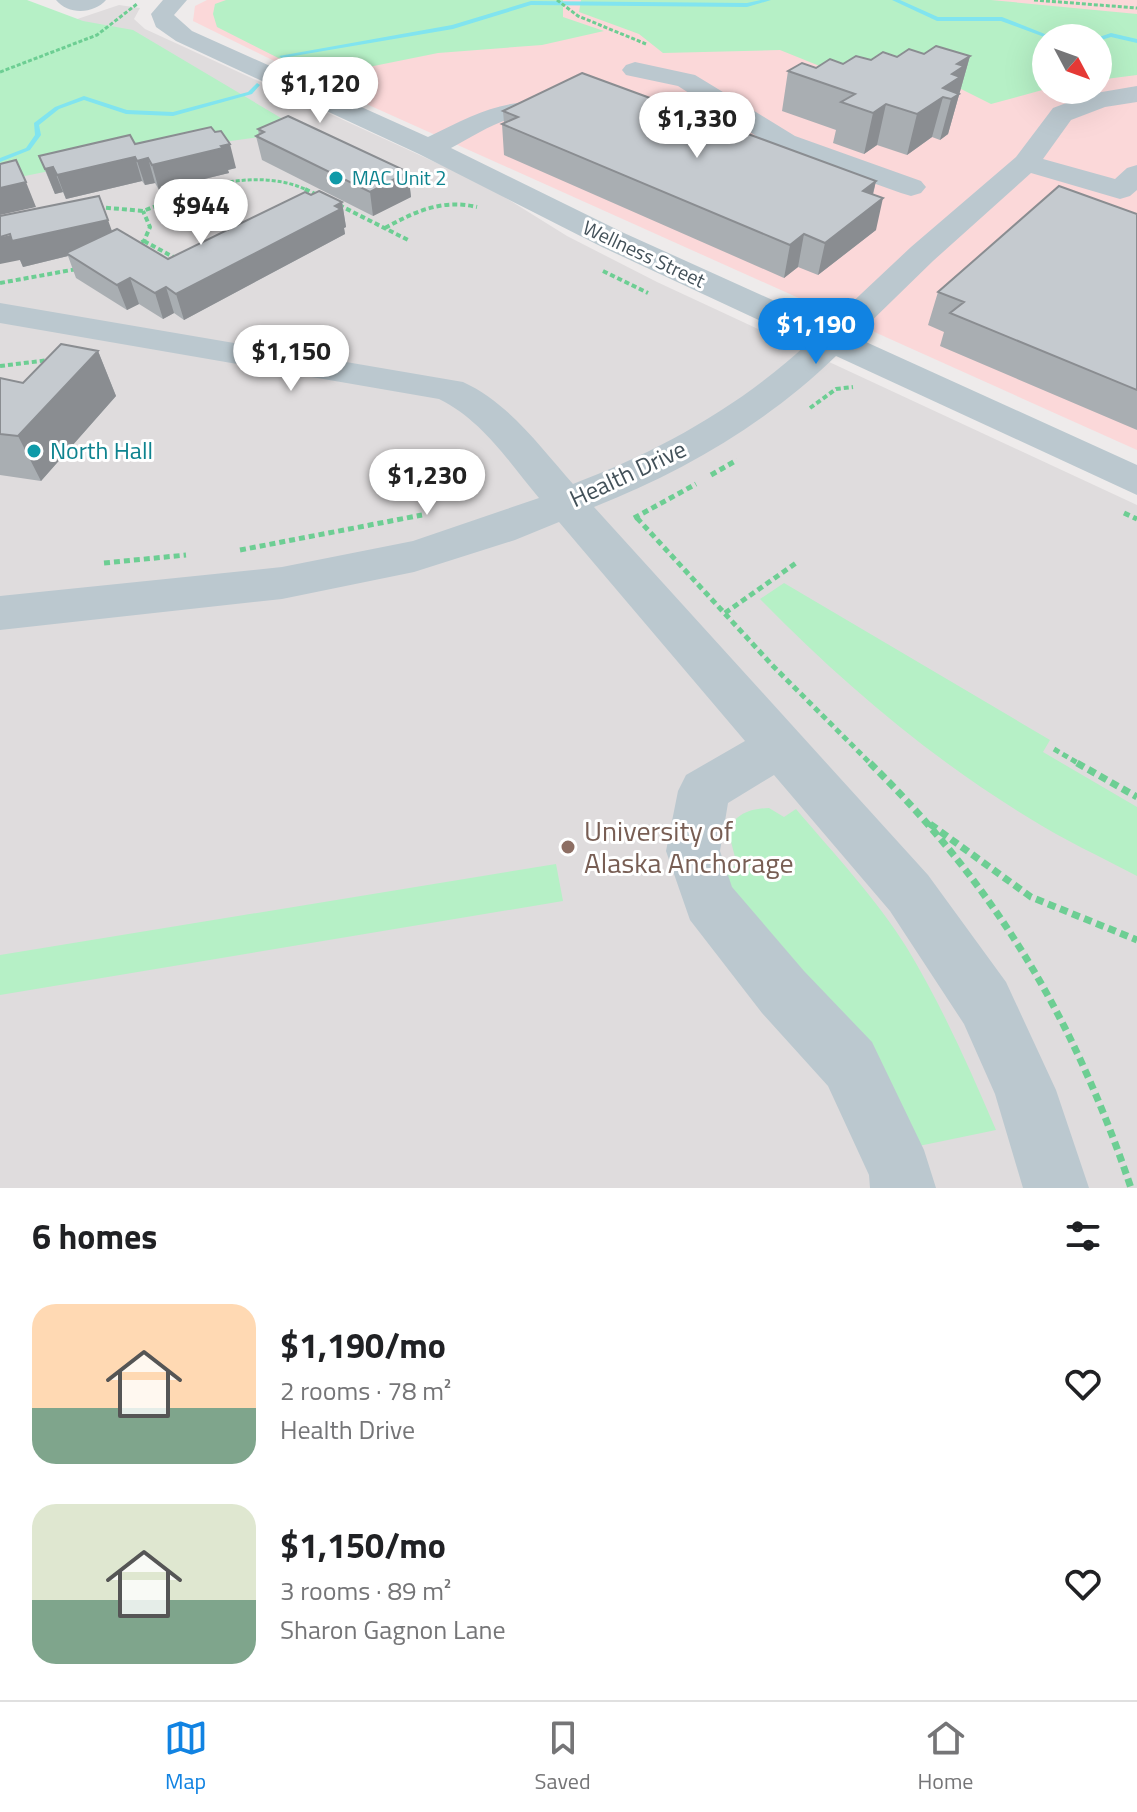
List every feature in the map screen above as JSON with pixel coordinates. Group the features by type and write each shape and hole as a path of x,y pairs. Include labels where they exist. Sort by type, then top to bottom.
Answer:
{"street":[{"path":"67,0 79,5 95,0"},
{"name":"Wellness Street","path":"160,5 164,22 184,36 429,148 569,219 833,341 1130,497"},
{"path":"635,70 686,80 785,142 911,187"},
{"name":"Health Drive","path":"0,613 282,583 414,556 500,529 639,474 720,429 777,389 833,341 922,254 1026,163 1062,114 1099,100 1137,94"},
{"path":"429,148 511,109 537,106 560,113"},
{"path":"1026,163 1120,190 1137,174"},
{"path":"0,313 450,390 473,401 490,416 909,893 985,1003 1025,1090 1056,1188"},
{"path":"780,745 704,791 693,851 710,902 783,992 850,1064 901,1173 903,1188"}],"path":[{"path":"557,0 576,18 636,37"},
{"path":"1034,0 1137,8"},
{"path":"0,72 97,35 160,5"},
{"path":"97,207 143,211 209,186 270,179 293,183 326,199 311,204"},
{"path":"385,228 422,208 441,202 478,208"},
{"path":"337,205 410,241"},
{"path":"122,250 144,241 150,227 143,211"},
{"path":"144,241 179,260"},
{"path":"0,283 86,265"},
{"path":"597,268 660,297"},
{"path":"0,366 33,364 58,357"},
{"path":"801,415 836,389 854,387"},
{"path":"628,518 637,518 742,457"},
{"path":"1130,497 1137,519"},
{"path":"235,550 434,513"},
{"path":"95,564 188,555"},
{"path":"725,613 796,563"},
{"path":"1054,749 1137,797"},
{"path":"917,814 1031,897 1137,940"}],"shaded area":[{"path":"207,0 1137,0 1137,450 313,80 193,21 195,6"},
{"name":"University of Alaska Anchorage","path":"119,5 140,8 134,19 145,29 487,186 567,236 657,282 1137,505 1137,1188 0,1188 0,45"}],"green space":[{"path":"0,0 27,0 83,21 133,30 303,131 129,155 0,181"},
{"path":"226,0 563,0 563,17 604,31 542,45 438,53 344,72 312,75 217,27 213,14 215,4"},
{"path":"581,0 991,0 1137,14 1137,75 1112,78 1112,24 1032,24 1032,93 991,104 957,87 832,71 780,50 663,53 639,34 579,12"},
{"path":"784,583 1050,740 1043,752 1137,807 1137,876 1029,818 956,770 887,717 822,660 760,599"},
{"path":"769,808 784,817 796,809 895,930 943,1014 996,1130 914,1147 734,903 723,870 737,865 728,830 745,813"},
{"path":"556,864 563,901 0,995 0,955"}],"building":[{"path":"936,46 970,56 957,64 964,66 952,74 960,77 943,88 959,94 951,99 943,97 917,114 886,104 873,113 841,102 855,94 788,71 802,63 816,68 830,59 843,64 856,56 871,60 883,52 897,57 909,49 924,54"},
{"path":"582,73 876,181 863,191 883,198 825,243 804,234 790,245 502,124 518,117 503,111"},
{"path":"288,116 408,172 370,192 256,136 264,132 258,129"},
{"path":"211,127 215,132 221,131 230,144 152,165 148,158 137,161 135,157 57,175 53,167 45,169 39,156 130,135 135,144"},
{"path":"16,160 26,182 0,188 0,164"},
{"path":"1059,186 1137,214 1137,390 950,313 964,302 938,292"},
{"path":"319,191 342,202 335,206 341,209 176,294 166,287 155,293 130,278 117,285 66,253 117,229 168,259 305,192 311,195"},
{"path":"99,196 108,220 12,241 10,234 0,237 0,216"},
{"path":"61,344 98,351 18,436 0,434 0,378 23,383"}],"waterway":[{"path":"282,56 453,27 531,3 747,5 768,0"},
{"path":"895,0 937,19 1002,19 1032,30"},
{"path":"1112,35 1137,41"},
{"path":"0,160 28,149 38,135 36,124 57,108 84,98 126,112 173,114 250,93 257,85"}],"place":[{"name":"MAC Unit 2","path":"336,178"},
{"name":"North Hall","path":"34,451"},
{"name":"University of Alaska Anchorage","path":"568,847"}]}
